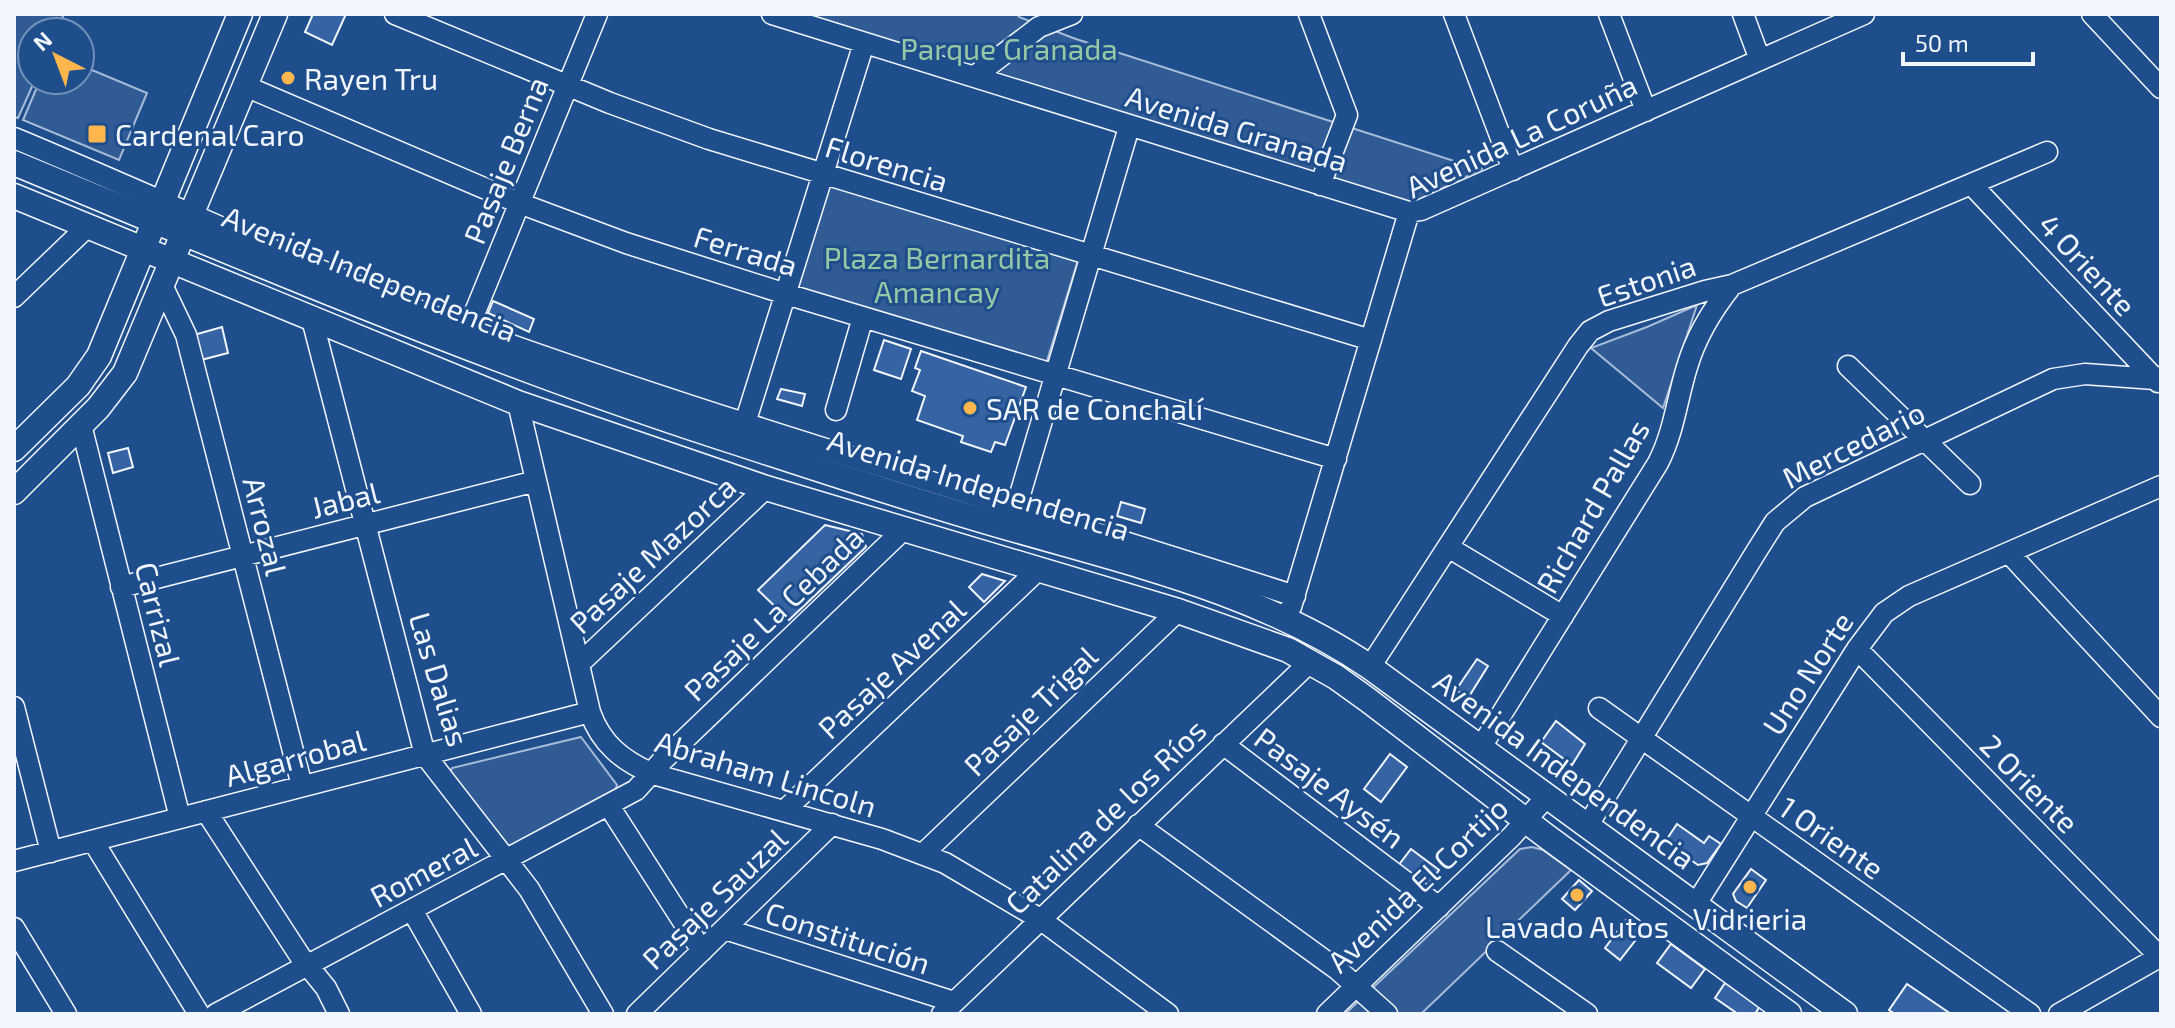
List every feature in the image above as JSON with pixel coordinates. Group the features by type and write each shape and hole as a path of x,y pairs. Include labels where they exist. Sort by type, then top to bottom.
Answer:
{"main road":[{"path":"14,449 72,392 94,365 240,14"},
{"path":"14,492 81,425 125,373 275,14"},
{"path":"226,47 244,45 252,50 256,59"},
{"name":"Avenida Independencia","path":"14,163 188,223 463,347 742,433 1015,530 1291,607 1342,648 1845,1014"},
{"name":"Avenida Independencia","path":"14,196 518,403 766,488 1178,611 1272,643 1310,662 1368,700 1782,1012"}],"street":[{"name":"Florencia","path":"395,14 567,86 709,139 1371,340"},
{"name":"Pasaje Berna","path":"468,329 597,14"},
{"name":"Avenida Granada","path":"772,14 1409,212"},
{"path":"975,76 1036,20 1072,14"},
{"path":"1309,14 1347,115 1320,185"},
{"path":"1454,14 1513,170"},
{"path":"1609,14 1646,111"},
{"path":"1743,14 1760,60"},
{"name":"Avenida La Coruña","path":"1291,607 1409,212 1421,210 1513,170 1864,14"},
{"path":"2092,14 2161,88"},
{"path":"742,433 864,43"},
{"name":"Ferrada","path":"245,86 519,203 626,243 1336,459"},
{"path":"1016,508 1129,127"},
{"name":"Avenida Independencia","path":"14,138 160,212"},
{"name":"Estonia","path":"1370,667 1590,331 1609,321 1732,285 2047,152"},
{"name":"4 Oriente","path":"1971,184 2159,380"},
{"name":"Avenida Independencia","path":"188,223 742,433 1016,508 1291,607"},
{"path":"14,297 88,226"},
{"name":"Arrozal","path":"162,285 186,335 302,786"},
{"name":"Richard Pallas","path":"1481,747 1658,463 1670,434 1692,351 1710,315 1732,285"},
{"path":"836,410 863,317"},
{"name":"Las Dalias","path":"312,319 425,755 529,889 603,1014"},
{"path":"1848,366 1970,484"},
{"name":"Mercedario","path":"1588,825 1756,552 1785,512 1830,483 2053,379 2085,374 2159,380"},
{"name":"Abraham Lincoln","path":"518,403 590,712 598,732 609,746 627,761 653,774 924,853 989,887 1040,919 1168,1014"},
{"name":"Carrizal","path":"81,425 180,818"},
{"name":"Jabal","path":"121,587 536,481"},
{"name":"Uno Norte","path":"1696,904 1857,649 1874,624 1896,603 2161,486"},
{"name":"Pasaje Mazorca","path":"579,664 766,488"},
{"name":"Pasaje La Cebada","path":"653,774 662,761 902,531"},
{"path":"1448,547 1563,616"},
{"path":"2009,553 2161,717"},
{"name":"Pasaje Avenal","path":"785,810 1038,570"},
{"name":"Pasaje Trigal","path":"924,853 1178,611"},
{"name":"2 Oriente","path":"1857,649 2160,957"},
{"name":"Catalina de los Ríos","path":"948,1008 1310,662"},
{"path":"14,707 51,852"},
{"name":"1 Oriente","path":"1599,708 2030,1014"},
{"name":"Algarrobal","path":"14,861 590,712"},
{"name":"Pasaje Aysén","path":"1223,744 1439,907"},
{"name":"Romeral","path":"216,1014 609,806 636,790 653,774"},
{"name":"Avenida El Cortijo","path":"1327,1014 1439,907 1547,796"},
{"path":"609,806 702,951"},
{"path":"206,811 300,956 326,988 339,1014"},
{"name":"Pasaje Sauzal","path":"637,1014 832,824"},
{"path":"1138,825 1338,970 1387,1014"},
{"path":"93,841 199,1014"},
{"path":"412,910 471,1014"},
{"path":"14,928 66,1014"},
{"name":"Constitución","path":"725,929 948,1008"},
{"path":"1497,951 1587,1014"},
{"path":"2059,1014 2160,957"}],"shaded area":[{"path":"14,14 64,14 16,16 16,96 28,96 18,118 14,117"},
{"name":"Parque Granada","path":"788,14 1017,14 1073,38 1457,162 1476,155 1482,169 1410,204"},
{"path":"96,72 147,93 119,160 23,120 33,96 96,96"},
{"name":"Plaza Bernardita Amancay","path":"829,185 1078,260 1046,364 797,289"},
{"path":"1697,305 1663,408 1591,348 1647,327"},
{"path":"581,737 617,785 614,795 504,852 450,773 452,768"},
{"path":"1532,847 1543,850 1571,870 1421,1014 1345,1014 1520,849"}],"building":[{"path":"313,14 346,14 332,45 305,32"},
{"path":"493,301 534,319 529,332 488,313"},
{"path":"222,327 228,353 201,360 194,335"},
{"path":"884,340 911,349 901,379 874,370"},
{"name":"SAR de Conchalí","path":"921,351 1026,387 1005,445 995,442 991,452 961,442 963,436 917,420 925,396 912,391 920,370 915,368"},
{"path":"781,389 805,394 802,406 777,399"},
{"path":"128,448 133,467 113,473 108,453"},
{"path":"1121,502 1145,509 1141,523 1117,516"},
{"path":"825,525 862,534 866,547 789,620 758,590"},
{"path":"982,574 1005,581 984,602 969,587"},
{"path":"1477,659 1488,666 1468,698 1456,690"},
{"path":"1556,721 1585,744 1572,765 1541,742"},
{"path":"1390,754 1407,767 1381,802 1364,789"},
{"path":"1677,824 1704,843 1709,836 1721,844 1707,863 1698,865 1665,842"},
{"path":"1411,849 1439,870 1427,887 1398,866"},
{"name":"Vidrieria","path":"1751,869 1766,880 1747,908 1736,901 1733,894"},
{"name":"Lavado Autos","path":"1579,880 1592,891 1575,910 1562,899"},
{"path":"1626,920 1642,932 1620,960 1605,948"},
{"path":"1671,944 1705,969 1691,988 1657,963"},
{"path":"1725,983 1760,1006 1755,1014 1738,1014 1715,998"},
{"path":"1907,984 1951,1014 1895,1014 1889,1010"}],"place":[{"name":"Rayen Tru","path":"288,78"},
{"name":"Cardenal Caro","path":"97,134"},
{"name":"SAR de Conchalí","path":"970,408"},
{"name":"Vidrieria","path":"1750,887"},
{"name":"Lavado Autos","path":"1577,895"}]}
